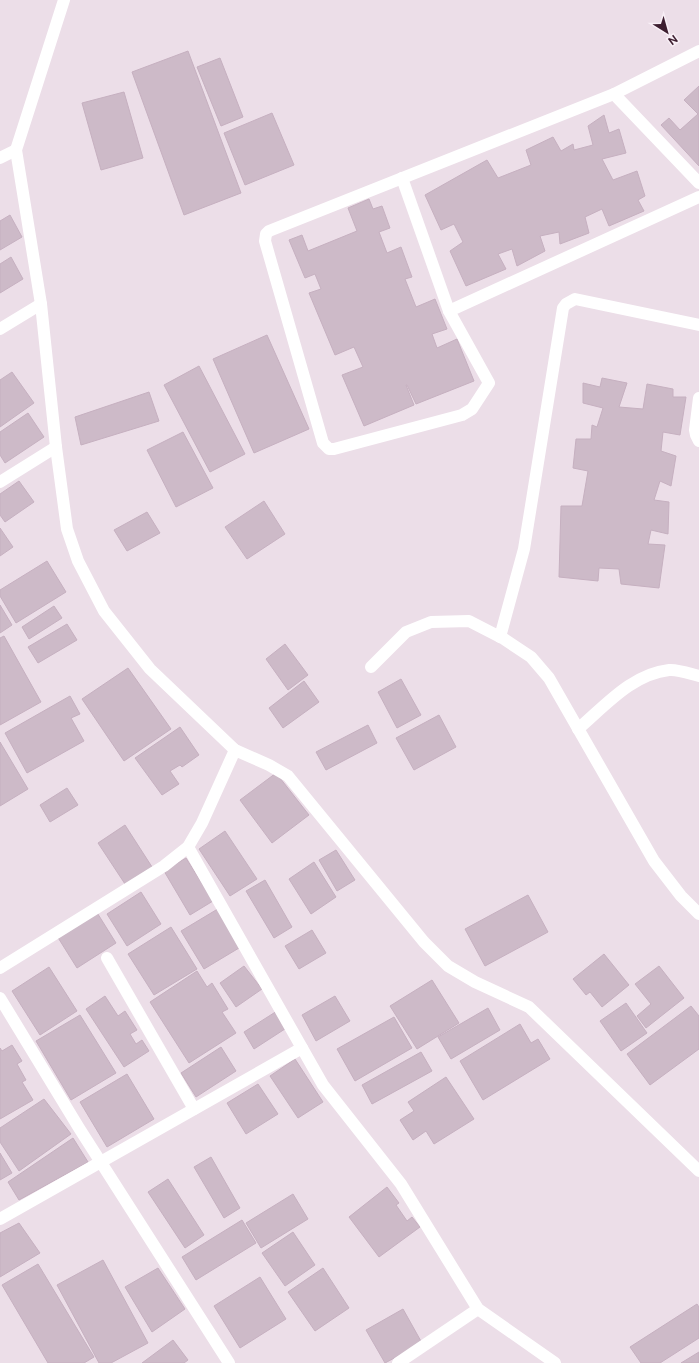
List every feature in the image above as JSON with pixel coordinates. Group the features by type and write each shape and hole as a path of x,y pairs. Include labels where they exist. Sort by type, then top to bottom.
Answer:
{"street":[{"path":"64,0 16,150 41,304 56,447 67,529 78,561 104,611 150,669 235,750 269,765 288,776 424,942 448,966 475,982 529,1007 699,1171"},
{"path":"402,178 449,311 489,383 472,410 462,415 330,449 323,443 265,240 265,237 269,231 402,178 614,94 699,51"},
{"path":"614,94 699,183"},
{"path":"0,158 16,150"},
{"path":"449,311 699,197"},
{"path":"500,636 524,549 563,308 566,304 575,299 699,325"},
{"path":"0,329 41,304"},
{"path":"699,398 695,430 699,440"},
{"path":"0,482 56,447"},
{"path":"371,667 406,632 431,622 469,621 500,636 531,658 549,678 654,861 681,896 699,914"},
{"path":"578,729 621,691 646,676 671,669 699,676"},
{"path":"0,968 164,866 188,847 202,823 235,750"},
{"path":"188,847 323,1085 401,1184 478,1309 555,1363"},
{"path":"107,958 194,1109"},
{"path":"0,998 78,1128 229,1363"},
{"path":"0,1219 302,1048"},
{"path":"398,1363 478,1309"}],"building":[{"path":"188,51 241,193 184,215 132,72"},
{"path":"220,58 243,117 221,126 197,67"},
{"path":"699,86 699,166 661,125 669,118 680,130 698,114 684,100"},
{"path":"124,92 143,158 101,170 82,103"},
{"path":"272,113 294,165 245,185 224,133"},
{"path":"604,115 609,133 619,129 626,153 602,159 613,180 637,171 645,196 638,200 644,211 609,226 602,209 585,217 589,233 560,244 559,232 540,236 545,251 517,266 512,249 498,254 506,269 466,286 450,251 463,242 454,224 441,230 425,195 487,160 498,178 531,165 526,150 553,137 561,151 573,144 574,150 593,145 588,126"},
{"path":"369,199 373,209 382,206 390,228 379,232 387,253 401,247 412,277 405,279 416,307 435,299 447,329 432,334 437,348 457,339 474,381 416,404 406,385 414,405 364,426 342,375 363,367 354,347 335,355 309,293 321,289 315,274 305,278 289,240 302,235 308,251 357,231 348,208"},
{"path":"10,215 22,237 0,250 0,221"},
{"path":"11,257 23,279 0,293 0,264"},
{"path":"267,335 309,429 254,453 213,359"},
{"path":"199,366 245,454 210,472 164,385"},
{"path":"12,372 34,403 0,427 0,380"},
{"path":"602,378 627,383 619,407 643,409 647,384 673,389 673,397 686,397 680,435 663,432 661,451 676,456 671,486 660,481 654,500 669,502 668,534 651,530 648,544 665,545 659,588 621,584 619,569 599,568 598,581 559,577 561,506 582,506 588,471 573,468 576,439 591,439 592,425 597,427 603,408 583,403 583,383 600,387"},
{"path":"149,392 159,421 81,445 75,417"},
{"path":"28,413 44,437 5,463 0,455 0,432"},
{"path":"183,432 213,488 176,507 147,450"},
{"path":"19,481 34,502 5,522 0,515 0,494"},
{"path":"264,501 285,534 247,559 225,527"},
{"path":"147,512 160,533 127,551 114,530"},
{"path":"0,528 13,547 0,556"},
{"path":"47,561 66,592 16,623 0,596 0,590"},
{"path":"0,605 12,625 0,633"},
{"path":"54,606 62,618 29,639 22,627"},
{"path":"67,624 77,640 38,663 28,647"},
{"path":"4,636 41,702 0,725 0,638"},
{"path":"285,644 308,675 288,690 266,659"},
{"path":"128,668 171,729 124,761 82,699"},
{"path":"401,679 421,715 397,728 378,692"},
{"path":"304,681 319,702 283,728 269,708"},
{"path":"70,696 80,714 71,718 84,741 27,773 5,733"},
{"path":"439,715 456,747 414,770 396,738"},
{"path":"368,725 377,743 326,770 316,752"},
{"path":"180,727 199,755 182,767 180,765 170,771 179,784 162,795 135,758"},
{"path":"0,742 28,789 0,806"},
{"path":"276,773 309,815 272,843 240,800"},
{"path":"67,788 78,805 50,822 40,805"},
{"path":"125,825 154,870 127,887 98,843"},
{"path":"225,831 257,879 230,896 199,849"},
{"path":"336,850 355,880 337,891 319,860"},
{"path":"186,858 213,901 190,915 164,871"},
{"path":"314,862 336,897 311,914 289,879"},
{"path":"265,880 292,927 274,938 246,891"},
{"path":"141,892 161,924 127,946 107,914"},
{"path":"528,895 548,932 485,966 465,929"},
{"path":"221,907 244,945 204,969 181,931"},
{"path":"96,911 116,943 77,968 57,936"},
{"path":"171,927 197,969 154,995 128,954"},
{"path":"312,930 326,953 299,969 285,946"},
{"path":"604,954 629,985 602,1007 590,992 586,995 573,979"},
{"path":"244,966 262,989 236,1007 220,983"},
{"path":"659,966 684,998 646,1028 637,1016 651,1004 635,984"},
{"path":"49,967 77,1011 40,1035 12,991"},
{"path":"197,971 207,987 212,983 228,1009 222,1012 236,1033 189,1063 150,1002"},
{"path":"432,980 459,1023 417,1049 390,1006"},
{"path":"105,996 118,1016 125,1011 137,1030 130,1034 136,1044 142,1040 149,1051 124,1067 86,1009"},
{"path":"335,996 350,1021 316,1041 302,1015"},
{"path":"626,1003 647,1033 621,1051 600,1021"},
{"path":"691,1006 699,1016 699,1049 650,1085 627,1054"},
{"path":"488,1008 500,1030 451,1059 438,1037"},
{"path":"277,1011 288,1027 254,1049 244,1032"},
{"path":"80,1015 116,1073 71,1100 36,1041"},
{"path":"394,1017 412,1048 355,1081 337,1049"},
{"path":"520,1024 531,1043 538,1039 550,1059 483,1100 460,1061"},
{"path":"12,1045 22,1061 17,1064 26,1080 22,1082 33,1100 0,1119 0,1048 2,1051"},
{"path":"221,1047 236,1071 196,1097 181,1073"},
{"path":"421,1052 432,1071 372,1104 362,1085"},
{"path":"295,1059 323,1102 298,1118 270,1076"},
{"path":"127,1074 154,1119 107,1147 80,1102"},
{"path":"446,1077 474,1119 434,1144 426,1131 413,1140 400,1120 414,1111 408,1102"},
{"path":"258,1084 278,1114 246,1134 227,1103"},
{"path":"44,1099 71,1134 19,1171 0,1142 0,1128"},
{"path":"73,1138 88,1162 19,1200 8,1182"},
{"path":"0,1153 12,1173 0,1180"},
{"path":"211,1157 240,1208 224,1218 194,1167"},
{"path":"168,1179 204,1235 185,1248 148,1192"},
{"path":"387,1187 399,1203 396,1205 407,1221 412,1217 420,1227 379,1257 349,1217"},
{"path":"293,1194 308,1219 261,1248 246,1223"},
{"path":"242,1220 256,1243 196,1280 182,1257"},
{"path":"19,1223 40,1253 0,1277 0,1233"},
{"path":"293,1232 315,1265 285,1286 262,1253"},
{"path":"103,1260 148,1343 111,1363 99,1363 57,1285"},
{"path":"38,1264 94,1357 84,1363 48,1363 2,1285"},
{"path":"158,1268 185,1309 152,1332 125,1287"},
{"path":"323,1268 349,1308 315,1331 288,1292"},
{"path":"260,1277 286,1319 240,1348 214,1306"},
{"path":"697,1304 699,1307 699,1338 660,1363 641,1363 630,1347"},
{"path":"403,1309 422,1343 385,1363 366,1330"},
{"path":"173,1340 188,1360 184,1363 142,1363"},
{"path":"699,1352 699,1363 681,1363"}]}
